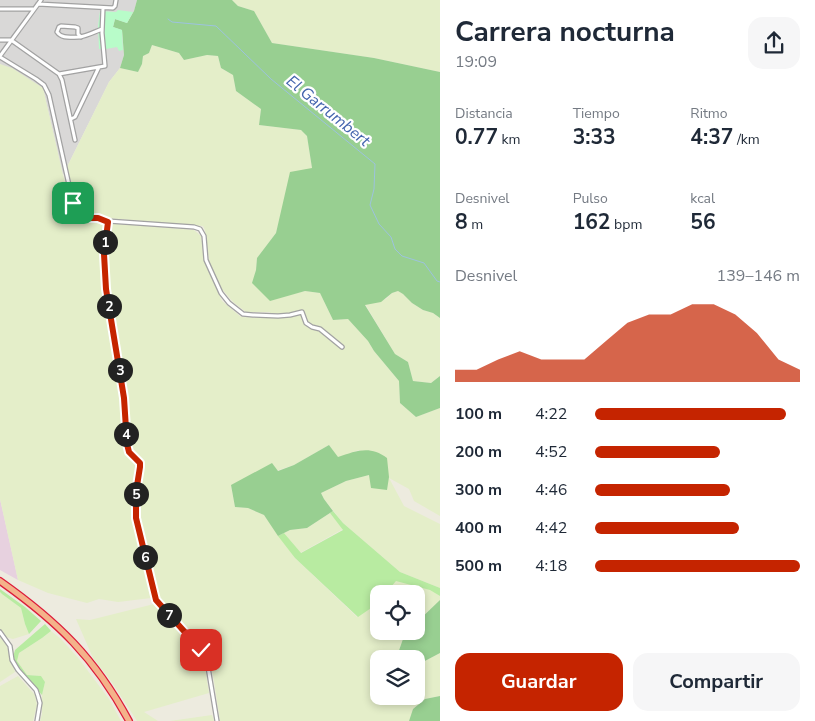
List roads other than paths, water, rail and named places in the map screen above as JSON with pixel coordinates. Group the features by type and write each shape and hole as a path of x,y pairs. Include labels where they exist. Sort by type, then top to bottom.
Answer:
{"highway":[{"path":"0,581 36,607 79,647 107,683 130,721"},
{"path":"0,585 41,616 76,649 104,685 126,721"}],"street":[{"path":"116,2 113,8 40,2 0,56 44,85 49,95 65,172 78,215 84,218 98,218 108,222 194,227 200,229 204,236 206,260 221,293 229,303 243,314 284,315 302,312 306,323 320,329 342,347"},
{"path":"59,74 105,66 102,44 103,8"},
{"path":"0,9 33,9"},
{"path":"81,37 76,27 61,26 57,30 60,36 64,38 81,37 86,36 102,29"},
{"path":"0,40 11,40 59,74 62,80 75,140"},
{"path":"71,119 75,117 99,67"},
{"path":"108,222 104,254 106,289 124,398 127,444 129,452 140,463 136,492 136,518 156,600 201,650 207,661 217,721"},
{"path":"0,632 10,646 12,660 18,670 36,690 40,703 37,721"}],"waterway":[{"name":"El Garrumbert","path":"168,19 172,22 216,26 271,79 375,164 374,189 370,205 379,224 391,237 395,249 402,256 424,263 437,281 440,282"}]}
